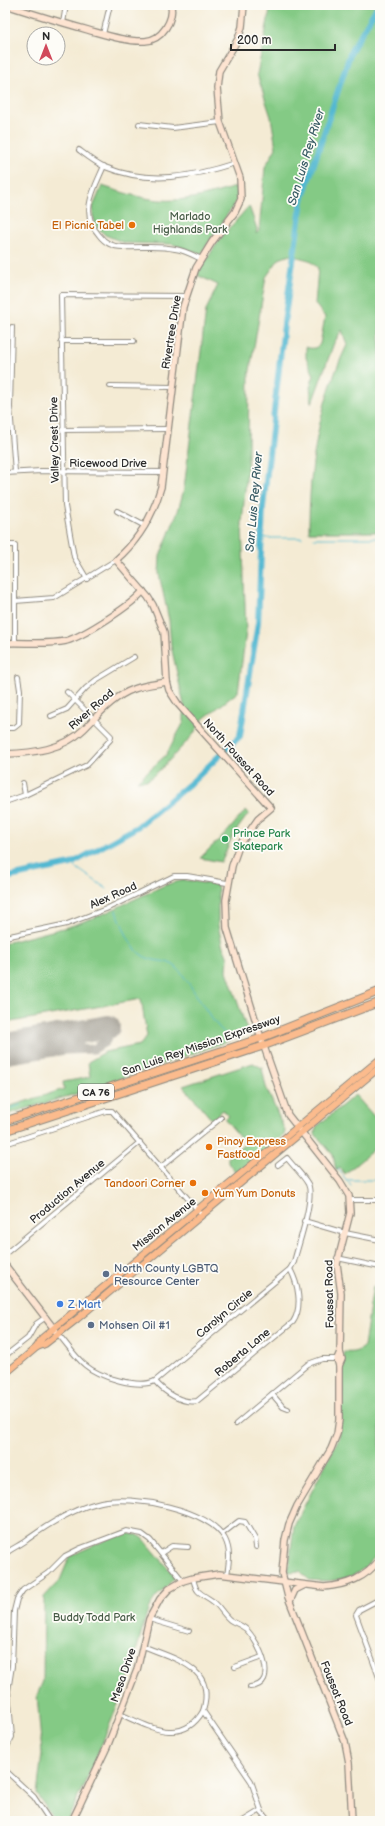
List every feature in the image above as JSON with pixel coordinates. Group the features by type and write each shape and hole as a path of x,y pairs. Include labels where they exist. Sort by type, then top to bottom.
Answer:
{"highway":[{"name":"San Luis Rey Mission Expressway","path":"5,1121 260,1038 380,991"},
{"name":"San Luis Rey Mission Expressway","path":"5,1131 263,1046 380,1002"}],"main road":[{"path":"6,5 63,23 135,41 147,41 161,34 168,25 171,16 171,5"},
{"name":"Rivertree Drive","path":"116,560 135,541 145,526 157,501 163,472 183,307 186,296 196,268 239,206 242,193 235,163 220,122 217,80 222,64 238,39 242,27 244,5"},
{"name":"North Foussat Road","path":"116,560 153,605 164,632 167,682 169,690 178,704 270,808 258,819 239,846 228,882 226,900 227,928 260,1038 288,1115 302,1132"},
{"path":"5,643 58,642 78,636 133,602 143,591"},
{"name":"River Road","path":"5,754 50,750 69,740 83,730 112,701 134,689 167,682"},
{"name":"Mission Avenue","path":"37,1347 42,1338 380,1059"},
{"name":"Mission Avenue","path":"5,1374 37,1347 45,1344 93,1306 380,1067"},
{"name":"Foussat Road","path":"302,1132 345,1188 349,1200 350,1213 337,1258 341,1293 340,1352 342,1358 339,1366"},
{"path":"149,1260 160,1246 160,1241"},
{"path":"5,1265 58,1334"},
{"path":"93,1306 97,1299 119,1280 120,1274"},
{"name":"Foussat Road","path":"340,1352 337,1359 339,1366 339,1420 337,1434 332,1449 304,1494 289,1524 282,1560 284,1579 290,1601 345,1742 349,1763 352,1821"},
{"name":"Mesa Drive","path":"72,1821 107,1747 137,1670 149,1619 160,1599 169,1590 183,1581 210,1574 284,1579 324,1587 346,1584 364,1575 380,1559"},
{"path":"290,1601 295,1590 307,1584"}],"street":[{"path":"63,23 66,5"},
{"path":"103,34 110,5"},
{"path":"125,5 135,7"},
{"path":"139,124 172,128 220,122"},
{"path":"79,150 104,166 129,174 161,178 198,175 235,163"},
{"path":"104,166 91,194 88,211 90,220 103,240 112,245 122,247 161,247 177,249 201,259"},
{"name":"Valley Crest Drive","path":"87,579 76,562 70,544 65,506 62,430 61,295 186,296"},
{"path":"12,327 10,407 15,472"},
{"path":"61,341 134,341"},
{"path":"5,372 11,372"},
{"path":"110,386 173,387"},
{"path":"62,430 168,429"},
{"name":"Ricewood Drive","path":"5,473 163,472"},
{"path":"117,511 145,526"},
{"path":"5,545 15,545 15,642"},
{"name":"Rivertree Drive","path":"15,601 54,598 116,560"},
{"path":"51,716 66,709 96,680 134,657"},
{"path":"5,728 14,728 20,724 20,690 18,677"},
{"path":"5,802 25,795 87,766 110,740 111,736 67,692"},
{"path":"23,783 25,795"},
{"name":"Alex Road","path":"5,937 67,924 106,909 174,876 187,876 228,882"},
{"path":"5,1144 106,1111 115,1113 202,1215"},
{"path":"161,1167 221,1118"},
{"name":"Production Avenue","path":"5,1254 140,1142"},
{"path":"278,1165 286,1158 308,1184 311,1200 294,1262 290,1269"},
{"path":"349,1200 380,1200"},
{"path":"304,1221 345,1234 380,1240"},
{"path":"337,1258 380,1267"},
{"name":"Roberta Lane","path":"155,1381 162,1390 174,1396 193,1402 197,1401 287,1327 296,1317 298,1290 290,1269"},
{"name":"Carolyn Circle","path":"155,1381 290,1269"},
{"path":"5,1356 28,1338 36,1324 46,1317"},
{"path":"58,1334 84,1365 97,1372 140,1384 155,1381"},
{"path":"236,1424 308,1364 322,1359 337,1359"},
{"path":"272,1394 283,1407 288,1409"},
{"path":"5,1554 55,1520 100,1502 117,1499 155,1502 185,1512 207,1523 222,1534 229,1552 227,1575"},
{"path":"222,1534 239,1520 245,1522 255,1540 256,1547"},
{"path":"5,1750 12,1737 8,1690 12,1666 14,1611 17,1599 24,1590 48,1573 65,1556 120,1532 126,1531 142,1534 183,1581"},
{"path":"160,1553 172,1546 188,1547"},
{"path":"192,1578 196,1589 200,1593 216,1604 225,1615 241,1625 252,1636 262,1657 266,1670 265,1679 259,1686 250,1687"},
{"path":"380,1599 359,1610 356,1615 380,1680"},
{"path":"149,1619 189,1631"},
{"path":"143,1646 186,1663 194,1669 203,1680 205,1689 203,1711 251,1781 260,1810 269,1821"},
{"path":"234,1667 262,1657"},
{"path":"120,1714 160,1731 169,1732 188,1726 203,1711"},
{"path":"5,1770 34,1797 50,1821"},
{"path":"243,1821 260,1810"}],"green space":[{"path":"271,5 380,5 380,532 309,532 309,507 313,459 317,436 329,391 347,345 342,330 334,343 312,403 310,387 314,375 306,358 306,347 313,348 320,344 325,317 315,304 318,268 309,260 290,255 279,259 266,277 249,376 248,458 242,524 246,632 238,692 203,719 193,735 161,769 148,780 137,781 166,755 184,722 184,705 171,646 169,620 159,574 160,556 178,511 184,489 206,310 218,285 197,275 219,240 249,206 257,229 256,234 259,231 265,167 276,148 271,117 257,74"},
{"name":"Marlado Highlands Park","path":"102,186 144,198 179,200 199,197 238,186 237,200 201,254 172,244 125,243 105,235 96,226 93,216 93,207"},
{"name":"Prince Park Skatepark","path":"246,810 249,813 233,835 221,862 200,858 228,831"},
{"path":"184,880 217,885 218,925 222,944 228,958 227,971 247,1030 242,1036 92,1089 5,1115 5,1108 64,1089 63,1082 90,1077 88,1062 105,1052 140,1045 147,1036 141,999 11,1022 5,1014 5,943 71,926 101,915 165,885"},
{"path":"253,1063 262,1068 266,1087 285,1131 284,1135 237,1174 228,1163 228,1157 245,1143 225,1119 229,1116 223,1110 212,1120 183,1086"},
{"path":"355,1095 380,1123 380,1144 345,1174 340,1168 336,1171 333,1155 315,1134 316,1127"},
{"path":"373,1286 380,1287 380,1549 366,1566 350,1576 331,1580 309,1580 300,1571 288,1572 294,1526 339,1438 344,1352 355,1352 364,1346"},
{"name":"Buddy Todd Park","path":"126,1533 138,1535 143,1538 174,1575 174,1579 155,1598 148,1609 128,1680 94,1763 67,1821 55,1821 37,1794 42,1754 37,1695 43,1681 44,1597 60,1580 70,1556 115,1536"}],"waterway":[{"name":"San Luis Rey River","path":"5,878 71,864 137,827 193,781 240,736 258,623 263,507 285,316 302,200 351,51 378,5"},
{"path":"261,538 302,538"},
{"path":"314,538 380,538"},
{"path":"71,864 107,889"},
{"path":"116,910 128,939 137,951 150,959 167,962 176,967 220,1028 227,1035 235,1039"},
{"path":"5,1110 21,1105"},
{"path":"338,1169 351,1186"},
{"path":"347,1180 380,1180"}],"taxiway":[{"path":"5,1060 65,1050 94,1049 105,1042 108,1037 108,1027"},
{"path":"70,1049 79,1045 77,1033"}],"runway":[{"path":"5,1045 108,1027"}],"place":[{"name":"El Picnic Tabel","path":"132,225"},
{"name":"Prince Park Skatepark","path":"225,839"},
{"name":"Pinoy Express Fastfood","path":"209,1147"},
{"name":"Tandoori Corner","path":"193,1183"},
{"name":"Yum Yum Donuts","path":"205,1193"},
{"name":"North County LGBTQ Resource Center","path":"106,1274"},
{"name":"Z Mart","path":"60,1304"},
{"name":"Mohsen Oil #1","path":"91,1325"}]}
